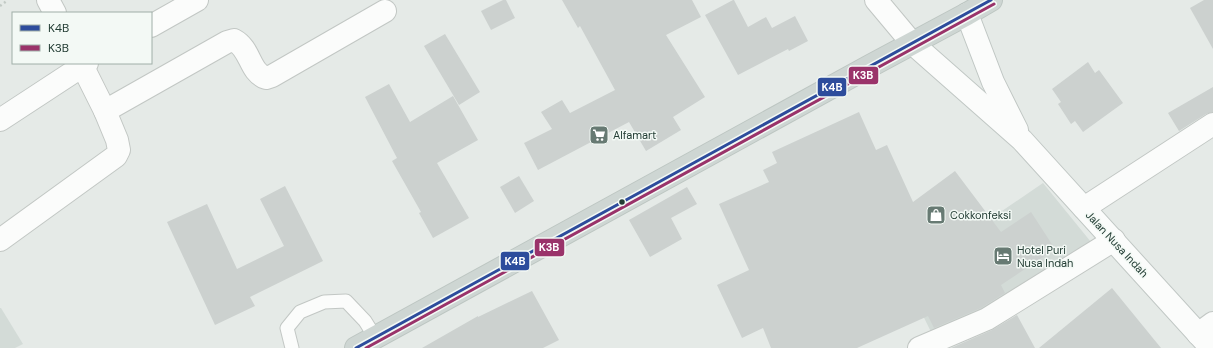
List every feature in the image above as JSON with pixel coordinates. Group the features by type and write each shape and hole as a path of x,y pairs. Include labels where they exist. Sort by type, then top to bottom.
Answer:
{"main road":[{"path":"356,348 991,0"}],"street":[{"path":"48,0 54,12"},
{"path":"152,25 197,0"},
{"name":"Jalan Nusa Indah","path":"876,0 912,44 1022,140 1114,240 1208,335"},
{"path":"105,111 227,42 234,40 242,45 258,74 266,78 385,12"},
{"name":"Jalan Nusa Indah","path":"967,14 993,82 1022,140"},
{"path":"0,120 84,64 105,111 119,150 116,156 0,240"},
{"path":"1084,208 1213,124"},
{"path":"919,348 987,319 1114,240"}],"lane":[{"path":"292,348 287,328 300,312 324,302 346,301 365,321 375,337"}],"path":[{"path":"0,6 8,0"}],"shaded area":[{"name":"Hotel Puri Nusa Indah","path":"1043,183 1091,242 986,312 934,338 903,275 926,263"},
{"path":"0,308 23,344 15,348 0,348"}],"building":[{"path":"503,0 506,0 515,18 491,30 481,11"},
{"path":"562,0 692,0 701,17 666,35 705,97 673,117 681,130 646,151 629,122 538,170 524,143 552,129 541,112 562,100 570,113 615,90 580,26 578,28"},
{"path":"733,0 748,27 766,17 772,28 795,16 808,41 789,51 788,49 738,75 705,15"},
{"path":"1204,0 1213,0 1213,49 1190,8"},
{"path":"445,34 480,92 459,105 424,46"},
{"path":"1088,62 1095,73 1099,70 1123,103 1083,132 1075,121 1071,124 1058,104 1061,102 1052,89"},
{"path":"389,84 410,122 453,96 478,140 437,163 469,218 433,238 419,213 421,212 392,161 397,158 365,97"},
{"path":"1213,87 1213,112 1206,114 1179,131 1168,113"},
{"path":"859,112 876,150 887,145 913,202 955,171 1001,232 1031,212 1055,249 1001,285 1005,293 981,308 934,328 928,316 857,348 771,348 763,328 742,338 717,285 749,270 719,204 769,182 763,170 777,163 772,152"},
{"path":"519,176 534,201 515,213 500,187"},
{"path":"285,186 323,261 250,297 255,306 215,325 167,222 207,204 237,269 284,246 260,199"},
{"path":"687,187 697,204 671,218 682,239 650,257 629,220"},
{"path":"1112,288 1161,348 1039,348"},
{"path":"532,291 559,340 543,348 422,348 478,316"},
{"path":"1017,315 1035,348 951,348 992,330"}],"transit line":[{"name":"K4B","path":"356,348 991,0"},
{"name":"K3B","path":"366,348 994,4"}],"place":[{"name":"Alfamart","path":"599,135"},
{"name":"Cokkonfeksi","path":"936,215"},
{"name":"Hotel Puri Nusa Indah","path":"1003,256"}]}
